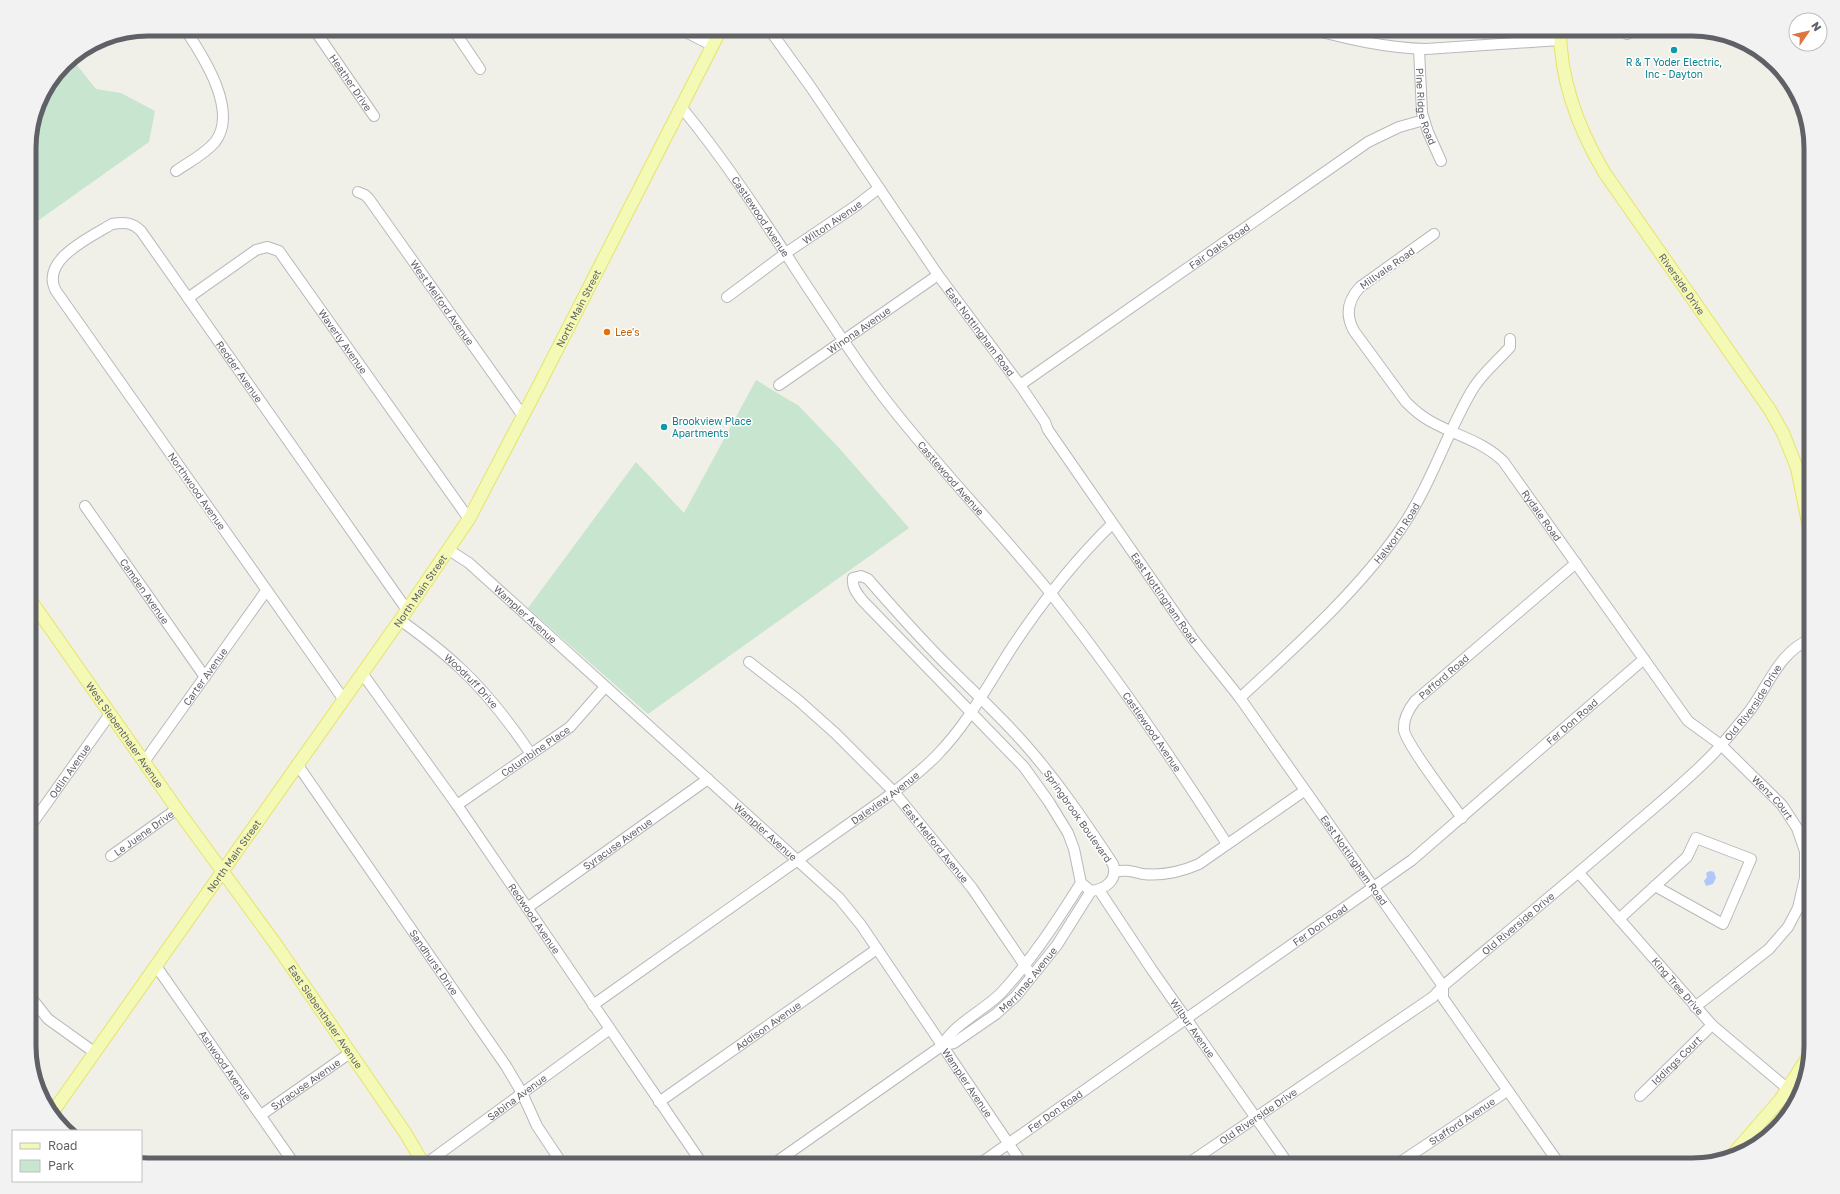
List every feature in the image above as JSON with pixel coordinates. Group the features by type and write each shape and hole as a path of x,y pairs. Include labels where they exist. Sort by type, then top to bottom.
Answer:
{"main road":[{"name":"North Main Street","path":"55,1108 404,615 469,519 682,108 718,36"},
{"name":"Riverside Drive","path":"1560,36 1564,68 1570,98 1592,153 1770,410 1790,450 1804,495"},
{"name":"West Siebenthaler Avenue","path":"36,608 176,809 223,871"},
{"name":"East Siebenthaler Avenue","path":"223,871 277,946 406,1134 420,1158"},
{"path":"1740,1147 1766,1118 1802,1067"}],"street":[{"path":"176,171 204,152 214,143 222,130 224,117 221,100 211,74 189,36"},
{"name":"Heather Drive","path":"319,36 374,116"},
{"path":"458,36 480,69"},
{"path":"694,36 713,46"},
{"name":"East Nottingham Road","path":"774,36 938,275 969,317 988,339 1020,385 1045,422 1048,430 1112,524 1193,639 1240,698 1443,986 1443,998 1555,1158"},
{"path":"1339,36 1376,45 1419,49 1541,36"},
{"name":"Pine Ridge Road","path":"1419,49 1421,104 1424,120 1441,161"},
{"name":"Castlewood Avenue","path":"682,108 700,131 786,253 843,341 910,431 1051,594 1145,719 1227,844"},
{"name":"Fair Oaks Road","path":"1020,385 1368,142 1399,127 1424,120"},
{"name":"Wilton Avenue","path":"726,298 786,253 857,206 879,188"},
{"name":"West Melford Avenue","path":"358,192 365,195 369,199 523,416"},
{"name":"Redder Avenue","path":"52,281 54,268 60,258 112,224 122,222 134,225 141,231 404,615"},
{"name":"Millvale Road","path":"1349,308 1353,294 1360,287 1434,234"},
{"name":"Waverly Avenue","path":"188,298 256,250 267,247 279,251 469,519"},
{"name":"Winona Avenue","path":"779,385 938,275"},
{"name":"Northwood Avenue","path":"52,281 56,291 344,700"},
{"name":"Rydale Road","path":"1349,308 1349,319 1354,331 1406,402 1423,417 1482,445 1503,461 1688,721 1721,745"},
{"name":"Halworth Road","path":"1240,698 1278,663 1373,566 1415,507 1471,392 1480,378 1510,347 1510,339"},
{"name":"Camden Avenue","path":"85,506 205,678"},
{"name":"Daleview Avenue","path":"593,1005 894,792 938,755 971,712 1012,648 1051,594 1112,524"},
{"name":"Wampler Avenue","path":"449,550 469,563 839,898 877,949 1018,1158"},
{"name":"Pafford Road","path":"1462,818 1407,740 1404,724 1407,714 1415,701 1576,563"},
{"name":"Springbrook Boulevard","path":"1081,882 1074,849 1068,833 1049,802 1024,767 862,600 852,584 853,578 861,576 868,579 936,653 981,697 1023,742 1051,776 1113,864 1115,872 1113,879 1095,890"},
{"name":"Carter Avenue","path":"144,762 266,591"},
{"name":"Woodruff Drive","path":"404,615 472,680 508,722 531,754"},
{"name":"Old Riverside Drive","path":"1196,1158 1433,997 1443,986 1579,873 1699,769 1751,709 1782,661 1798,646 1804,643"},
{"name":"Fer Don Road","path":"988,1158 1412,860 1644,659"},
{"name":"East Melford Avenue","path":"749,662 798,700 835,733 894,792 972,888 1032,976"},
{"name":"Redwood Avenue","path":"362,674 457,805 698,1158"},
{"name":"Columbine Place","path":"457,805 570,726 605,687"},
{"name":"Odlin Avenue","path":"36,818 110,714"},
{"name":"Wenz Court","path":"1721,745 1782,805 1797,828 1804,849"},
{"name":"Sandhurst Drive","path":"298,764 506,1066 522,1093 536,1126 558,1158"},
{"name":"Syracuse Avenue","path":"527,908 708,779"},
{"path":"1115,872 1123,870 1162,875 1175,873 1199,864 1304,790"},
{"name":"Le Juene Drive","path":"111,856 176,809"},
{"path":"1619,919 1655,886 1687,857 1696,838 1751,859 1723,924 1655,886"},
{"name":"King Tree Drive","path":"1579,873 1712,1025 1788,1089"},
{"path":"1081,882 1095,890"},
{"name":"Merrimac Avenue","path":"943,1045 947,1035 991,1004 1024,966 1057,921 1081,882"},
{"name":"Wenz Court","path":"1695,1007 1769,949 1788,927 1798,908 1804,882"},
{"name":"Merrimac Avenue","path":"782,1158 943,1045 954,1043 996,1014 1016,996 1057,945 1095,890"},
{"name":"Wilbur Avenue","path":"1095,890 1284,1158"},
{"name":"Addison Avenue","path":"659,1102 877,949"},
{"name":"Ashwood Avenue","path":"156,966 290,1158"},
{"path":"36,1003 48,1019 94,1052"},
{"name":"Iddings Court","path":"1640,1096 1712,1025"},
{"name":"Sabina Avenue","path":"434,1158 610,1029"},
{"name":"Syracuse Avenue","path":"261,1115 350,1053"},
{"name":"Stafford Avenue","path":"1406,1158 1507,1091"}],"green space":[{"path":"75,63 96,89 121,93 155,111 149,142 36,222 36,141 38,126 51,92 59,80"},
{"path":"756,380 799,406 840,449 909,528 648,714 528,608 636,462 684,513"}],"water":[{"path":"1710,871 1714,872 1716,878 1713,884 1706,886 1704,881 1707,877 1706,873"}],"place":[{"name":"R & T Yoder Electric, Inc - Dayton","path":"1674,50"},
{"name":"Lee's","path":"607,332"},
{"name":"Brookview Place Apartments","path":"664,427"}]}
